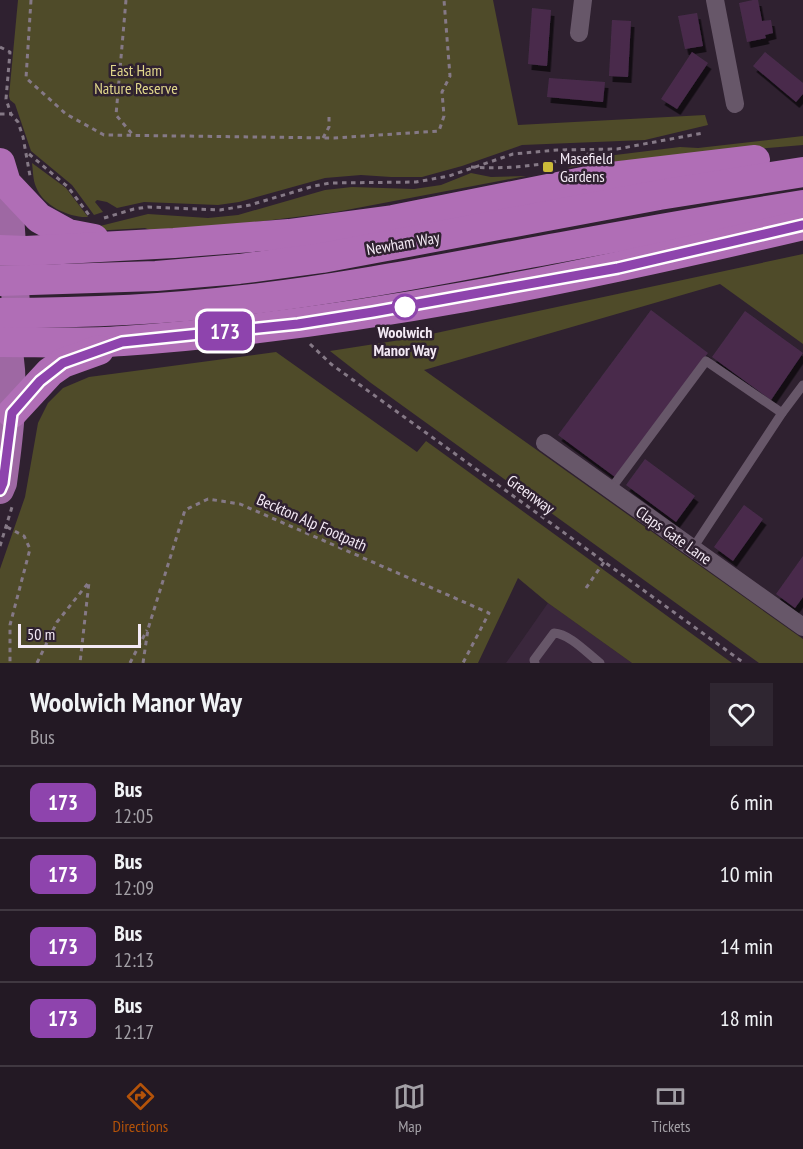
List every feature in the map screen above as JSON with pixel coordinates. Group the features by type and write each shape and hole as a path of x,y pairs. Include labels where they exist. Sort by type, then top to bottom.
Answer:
{"highway":[{"path":"6,250 174,243 289,234 393,220 603,178 803,154"},
{"path":"16,171 39,218 68,234 84,238 174,243"},
{"name":"Newham Way","path":"0,281 146,277 239,269 322,258 574,211 803,172"},
{"name":"Newham Way","path":"0,313 72,313 158,308 242,301 326,290 803,205"},
{"path":"4,342 122,342 298,324 618,268 803,225"},
{"path":"12,413 40,381 63,363 122,342"}],"main road":[{"path":"4,342 17,322 6,250 16,171"},
{"path":"0,298 12,413 3,483 0,490"}],"street":[{"path":"579,33 583,0"},
{"path":"716,0 735,104"},
{"name":"Claps Gate Lane","path":"545,443 803,627"}],"lane":[{"path":"610,490 706,361 782,413"},
{"path":"693,548 782,413 803,386"},
{"path":"535,663 534,660 554,633 559,633 569,639 600,663"}],"path":[{"path":"31,0 26,78 66,114 104,135 323,138 439,131 444,116 442,92 450,75 444,0"},
{"path":"126,0 116,115 134,136"},
{"path":"0,47 10,52 6,97 11,114 18,122 16,171 68,187 94,221"},
{"path":"0,114 11,114"},
{"path":"323,138 328,127 329,115"},
{"path":"102,219 148,207 220,210 250,205 322,185 345,182 416,183 449,176 513,154 640,146 703,133"},
{"path":"470,167 517,168 572,158 599,150"},
{"name":"Greenway","path":"308,340 331,364 744,663"},
{"name":"Beckton Alp Footpath","path":"143,663 148,628 185,510 207,500 240,504 489,613 463,663"},
{"path":"7,527 24,536 30,549 10,626 10,663"},
{"path":"586,588 604,562"},
{"path":"37,663 57,622 89,582 80,663"},
{"name":"Beckton Alp Footpath","path":"130,663 148,628"}],"shaded area":[{"path":"548,603 632,663 506,663"}],"green space":[{"name":"East Ham Nature Reserve","path":"18,0 493,0 518,125 705,115 708,125 645,140 522,145 422,177 361,175 325,178 239,202 218,205 144,202 117,208 107,202 97,200 95,202 103,212 94,215 72,185 31,151 15,104 10,100"},
{"path":"803,136 803,145 599,163 567,168 599,157"},
{"path":"32,163 66,188 88,217 65,213 45,200 35,184"},
{"path":"471,173 491,177 526,176 336,212 159,234 145,228 92,231 88,229 148,214 208,218 238,215 325,190 352,187 414,189 441,185"},
{"path":"803,254 803,344 720,284 424,370 803,639 803,663 759,663 330,351 413,338"},
{"path":"276,352 417,452 426,441 732,663 632,663 548,603 518,578 478,663 0,663 0,569 25,497 38,423 48,403 63,388 89,377"}],"building":[{"path":"758,0 762,21 771,20 773,33 765,35 766,38 747,42 739,3"},
{"path":"532,8 551,10 547,66 528,64"},
{"path":"697,13 703,46 685,49 678,16"},
{"path":"612,20 631,21 628,77 609,76"},
{"path":"692,52 708,63 677,109 661,99"},
{"path":"765,52 803,83 803,94 796,102 753,66"},
{"path":"549,78 605,82 603,102 547,97"},
{"path":"651,310 708,353 615,477 558,435"},
{"path":"745,311 803,353 771,400 712,357"},
{"path":"645,459 695,496 676,522 626,485"},
{"path":"744,505 763,519 733,561 714,547"},
{"path":"803,556 803,597 795,608 776,594"}],"bus line":[{"name":"173","path":"0,490 3,483 12,413 40,381 63,363 122,342 298,324 373,312 618,268 803,225"}],"place":[{"name":"Masefield Gardens","path":"548,167"},
{"name":"Woolwich Manor Way","path":"405,307"}]}
